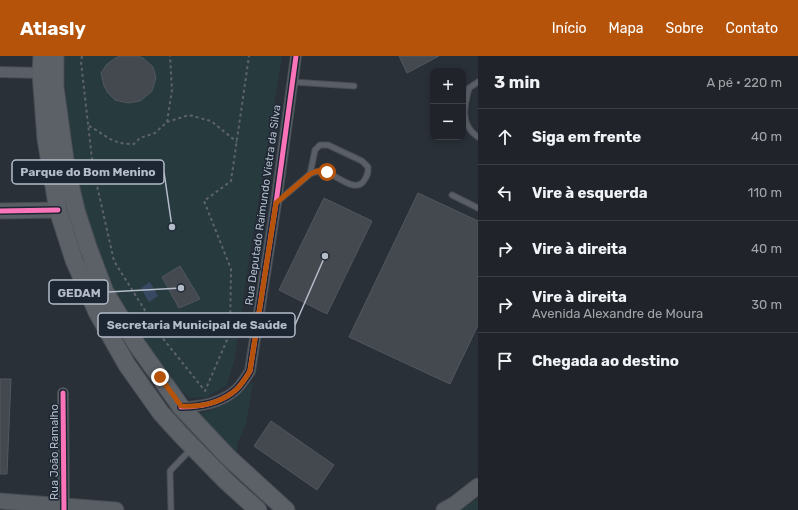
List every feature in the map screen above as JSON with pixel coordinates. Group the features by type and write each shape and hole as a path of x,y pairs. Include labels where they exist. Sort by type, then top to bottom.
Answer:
{"main road":[{"path":"42,56 41,73 46,139 58,210 74,260 98,312 124,359 161,413 227,482 258,510"},
{"path":"55,56 55,87 66,167 76,210 105,292"},
{"path":"49,158 53,164 59,168 64,169 66,167"},
{"path":"0,211 66,210 71,214 91,270 137,345 181,406 274,504 286,510"},
{"path":"444,510 455,504 478,486"},
{"path":"0,501 64,508 116,510"}],"street":[{"name":"Rua Deputado Raimundo Vietra da Silva","path":"181,406 206,405 233,393 244,381 250,371 276,203 296,56"},
{"path":"0,72 41,73"},
{"name":"Rua João Ramalho","path":"63,393 64,508"}],"lane":[{"path":"293,82 354,86"},
{"path":"478,82 469,88 466,100 465,121 470,131 478,137"},
{"path":"276,203 310,174 317,171 327,172 352,185 358,186 363,184 368,174 368,167 362,161 328,145 320,145 315,150 310,174"},
{"path":"452,195 478,208"},
{"path":"171,510 170,471 193,447"}],"path":[{"path":"82,56 81,62 93,168 114,261 161,336 204,390 230,333 231,269 204,201 231,181 249,56"},
{"path":"167,122 172,90 170,56"},
{"path":"89,126 108,138 120,143 134,144 140,138 155,133 167,122 189,114 211,121 237,142"}],"green space":[{"path":"64,56 282,56 247,272 235,358 227,385 207,397 190,398 175,386 118,302 100,261 79,193 67,113"},
{"path":"253,382 246,425 237,444 239,462 192,414 202,413 226,404"},
{"path":"478,498 478,510 460,510"}],"water":[{"path":"150,282 158,296 149,302 141,288"}],"building":[{"path":"138,56 143,58 153,67 156,78 152,91 140,101 128,103 115,100 104,86 101,73 107,64 117,57"},
{"path":"399,56 439,56 407,73"},
{"path":"418,193 478,221 478,325 450,384 349,337"},
{"path":"324,198 372,221 327,314 279,290"},
{"path":"180,266 200,299 179,308 162,277"},
{"path":"0,379 11,379 7,474 0,474"},
{"path":"271,421 334,465 317,490 254,446"}],"cycle path":[{"path":"181,407 208,404 226,397 237,389 250,371 276,203 296,56"},
{"path":"0,211 58,210"},
{"path":"63,393 64,510"}],"place":[{"name":"Parque do Bom Menino","path":"172,227"},
{"name":"Secretaria Municipal de Saúde","path":"325,256"},
{"name":"GEDAM","path":"181,288"}],"route":[{"path":"160,377 181,406 189,407 206,405 215,402 233,393 244,381 250,371 276,203 310,174 317,171 327,172"}]}
